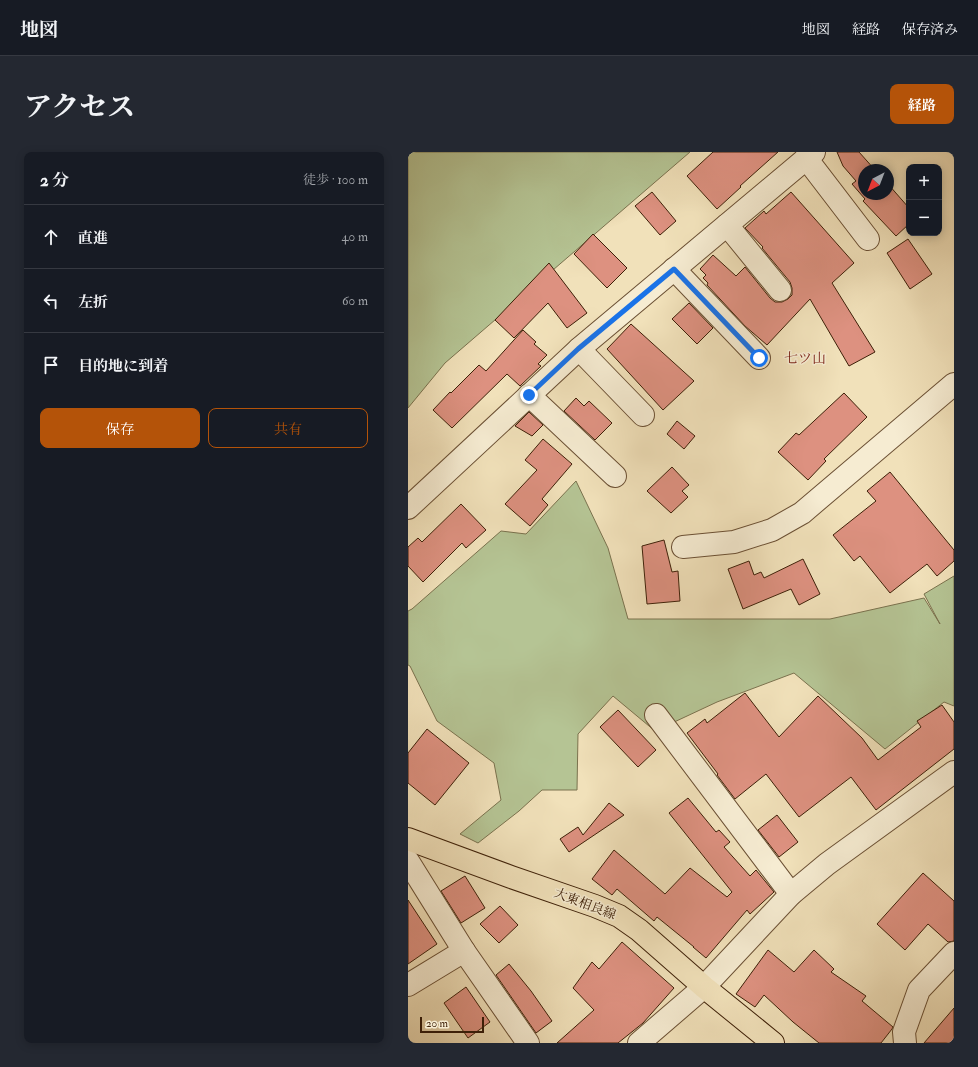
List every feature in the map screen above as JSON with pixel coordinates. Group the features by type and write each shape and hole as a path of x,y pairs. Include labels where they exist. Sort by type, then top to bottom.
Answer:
{"main road":[{"name":"大東相良線","path":"408,839 619,916 638,930 704,987 773,1043"}],"street":[{"path":"408,508 578,349 810,155 868,239"},
{"path":"727,225 780,290"},
{"path":"674,269 759,358"},
{"path":"578,349 644,415"},
{"path":"683,548 734,542 772,530 802,512 954,384"},
{"path":"529,395 615,476"},
{"path":"656,715 791,894"},
{"path":"639,1043 704,987 791,894 827,864 954,772"},
{"path":"408,861 464,951 528,1043"},
{"path":"408,986 464,951"},
{"path":"905,1043 904,1032 919,990 954,954"}],"green space":[{"path":"408,152 690,152 445,363 408,408"},
{"path":"576,481 608,548 628,619 830,619 924,598 940,624 924,594 954,576 954,706 944,702 885,749 794,673 717,702 655,731 613,696 578,734 577,790 542,790 519,811 478,843 460,834 501,800 494,763 437,721 410,666 408,665 408,611 501,531 526,534"}],"building":[{"path":"713,152 778,152 717,209 687,176"},
{"path":"837,152 859,152 870,164 858,164 858,191 852,184 856,181 843,166"},
{"path":"894,191 906,205 906,227 896,236 863,201 894,200"},
{"path":"652,192 676,221 660,235 635,206"},
{"path":"791,192 854,263 832,283 875,352 849,366 810,299 767,345 745,326 707,285 708,283 703,278 706,275 700,269 713,255 736,276 745,267 775,302 782,302 788,299 792,295 790,282 762,248 763,247 745,228 764,211 766,214"},
{"path":"593,234 627,268 607,288 574,254"},
{"path":"908,239 932,274 910,289 887,253"},
{"path":"549,263 587,313 567,328 548,303 514,338 495,320"},
{"path":"689,303 713,328 697,344 672,319"},
{"path":"631,324 694,381 663,410 607,349"},
{"path":"523,330 536,342 534,344 547,355 538,364 541,366 520,386 507,374 452,428 433,410 479,365 486,371"},
{"path":"844,393 867,417 824,459 826,461 808,480 778,452 796,433 799,435"},
{"path":"576,398 584,406 589,401 612,423 595,440 564,411"},
{"path":"529,412 543,425 532,436 515,426"},
{"path":"677,421 695,436 684,449 667,434"},
{"path":"543,439 572,464 542,499 548,505 530,526 505,504 537,470 525,460"},
{"path":"672,467 689,485 682,491 688,497 671,513 647,491"},
{"path":"890,472 954,550 954,561 937,576 927,564 890,593 860,556 854,561 833,535 876,501 867,491"},
{"path":"461,504 486,530 466,548 462,543 423,582 408,566 408,547 418,538 422,542"},
{"path":"664,540 672,572 678,571 680,601 647,604 642,546"},
{"path":"803,559 820,594 799,605 791,589 743,609 728,569 749,561 754,575 761,572 764,578"},
{"path":"745,693 779,737 818,696 862,738 878,760 921,727 917,721 942,705 954,722 954,749 876,810 851,777 799,817 766,774 735,799 687,733 705,719 707,723"},
{"path":"618,710 656,750 638,767 600,727"},
{"path":"427,729 469,763 435,805 408,783 408,753"},
{"path":"688,798 716,832 719,830 730,842 724,847 750,876 756,870 774,892 750,914 747,910 706,958 657,917 654,921 617,889 612,895 592,879 614,850 665,894 690,868 727,897 732,892 669,813"},
{"path":"609,803 624,815 569,852 560,839 578,827 583,835"},
{"path":"777,815 798,842 779,857 758,830"},
{"path":"923,873 954,901 954,941 948,942 928,924 905,950 877,924"},
{"path":"465,876 485,908 461,923 441,891"},
{"path":"408,900 437,944 408,964"},
{"path":"500,906 518,925 499,943 480,924"},
{"path":"622,942 674,988 643,1023 618,1043 557,1043 594,1010 573,988 592,962 599,969"},
{"path":"768,950 794,972 814,950 834,969 831,972 866,996 862,1001 893,1027 892,1029 881,1043 819,1043 793,1022 764,995 755,1007 736,994"},
{"path":"509,964 531,991 552,1021 536,1033 496,975"},
{"path":"466,987 490,1022 468,1038 444,1003"},
{"path":"954,1008 954,1043 924,1043"}],"district":[{"name":"七ツ山","path":"805,358"}],"route":[{"path":"529,395 578,349 674,269 759,358"}]}
